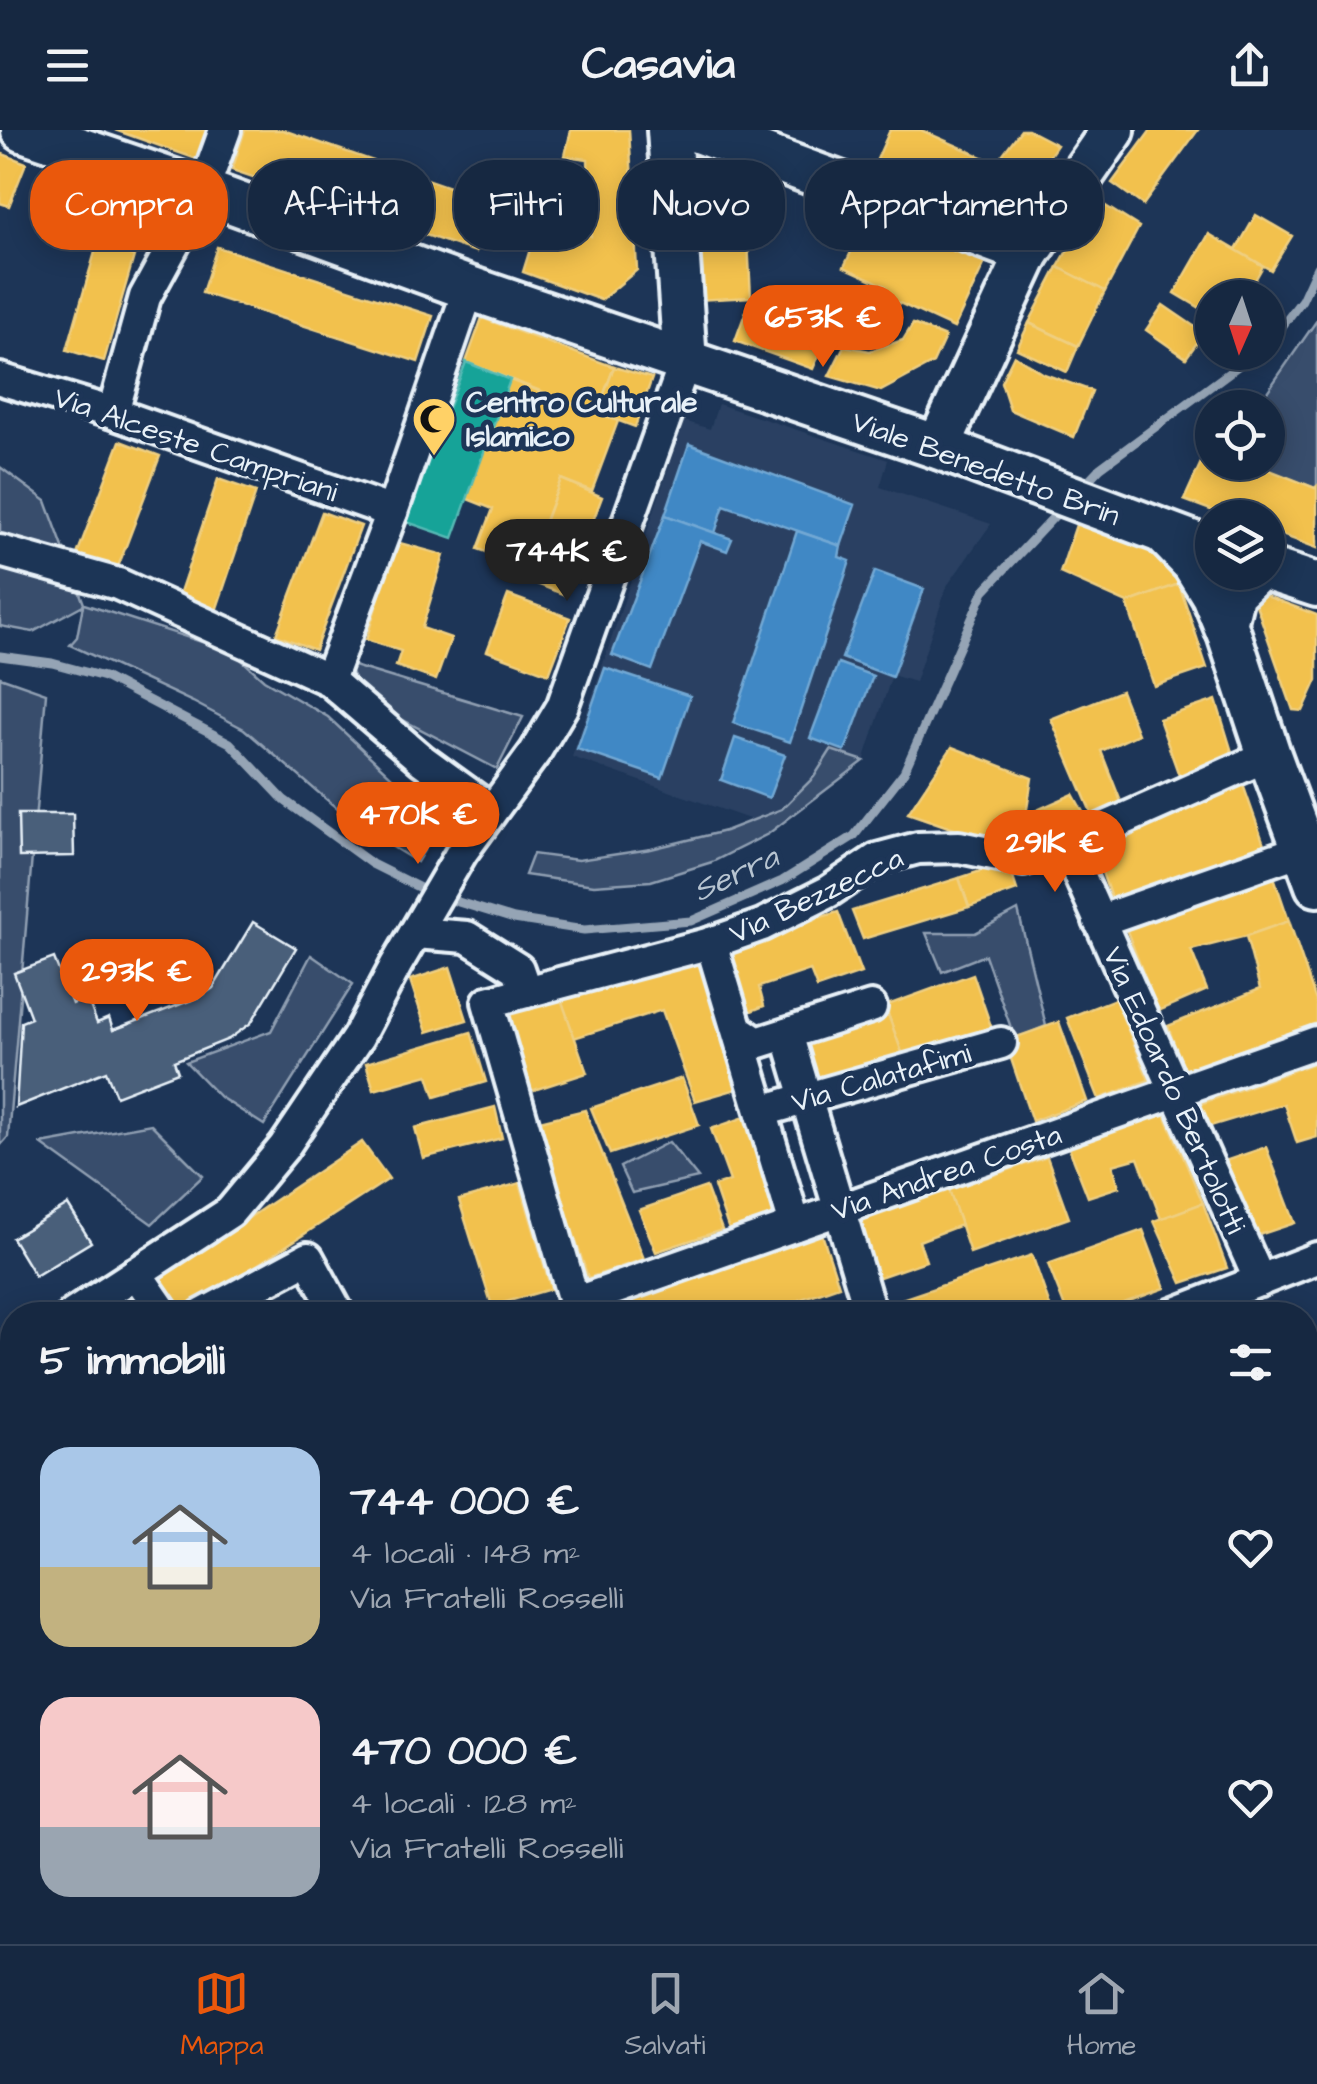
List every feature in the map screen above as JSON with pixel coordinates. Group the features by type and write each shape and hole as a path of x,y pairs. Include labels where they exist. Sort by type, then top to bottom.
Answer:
{"street":[{"name":"Viale Benedetto Brin","path":"23,130 112,160"},
{"path":"214,160 225,130"},
{"path":"92,1302 230,1212 284,1147 358,1037 462,852 535,752 562,707 685,362 669,130"},
{"path":"695,130 1028,252"},
{"path":"938,448 1028,252 1103,134"},
{"name":"Viale Benedetto Brin","path":"228,200 469,288 938,448 1195,544"},
{"path":"114,413 144,297 170,250"},
{"path":"329,680 469,288"},
{"name":"Via Alceste Campriani","path":"0,379 114,413 392,512"},
{"path":"1099,921 1310,867 1229,634 1194,564 1165,534"},
{"path":"0,551 118,584 329,680 422,760 491,810"},
{"path":"1229,634 1238,596 1262,573 1292,577"},
{"name":"Via Bezzecca","path":"574,1302 488,1002 711,943 828,892 877,859 918,848 958,847 1023,860 1066,845 1269,755"},
{"name":"Via Edoardo Bertolotti","path":"1066,845 1260,1280"},
{"path":"420,923 467,936 518,969 526,992"},
{"path":"711,943 795,1224"},
{"path":"738,1030 757,1043 871,1007"},
{"path":"787,1034 867,1302"},
{"name":"Via Calatafimi","path":"762,1111 1000,1042"},
{"name":"Via Andrea Costa","path":"594,1302 795,1224 1317,1042"},
{"path":"226,1302 308,1258 332,1302"},
{"path":"1204,1302 1317,1258"},
{"path":"136,1274 156,1302"}],"shaded area":[{"path":"1317,320 1315,488 1285,477 1285,390 1268,390"},
{"path":"718,404 888,460 880,487 991,524 947,586 915,682 892,675 864,761 831,750 814,777 782,809 752,820 572,757 684,421 710,429"},
{"path":"0,467 46,501 84,604 233,652 264,680 328,717 441,823 417,862 354,823 244,729 70,645 77,637 83,605 33,632 0,626"},
{"path":"347,664 523,717 497,769 365,700"},
{"path":"0,677 46,693 8,1137 0,1146"},
{"path":"831,750 864,761 768,834 712,862 651,881 594,885 525,875 533,854 578,860 651,849 725,831 782,809 814,777"},
{"path":"1018,910 1046,1026 1015,1039 985,955 942,972 926,933 975,933"},
{"path":"311,955 353,984 264,1125 220,1097 186,1062 271,1031"},
{"path":"151,1124 203,1176 152,1224 41,1144"},
{"path":"669,1142 698,1178 632,1193 620,1167"}],"building: Abitazioni":[{"path":"115,130 212,130 199,160"},
{"path":"245,130 283,130 370,160 248,160 248,175 232,170"},
{"path":"571,130 629,130 631,160 618,160 618,250 636,250 637,270 601,300 523,272 530,250 598,250 598,160 565,156"},
{"path":"890,130 921,130 989,160 877,160"},
{"path":"1021,130 1057,145 1047,160 998,160"},
{"path":"1151,130 1198,130 1143,205 1112,183"},
{"path":"688,152 711,160 688,160"},
{"path":"0,153 26,163 9,206 0,203"},
{"path":"434,182 454,189 454,245 434,238"},
{"path":"1103,204 1139,227 1105,291 1058,267 1068,250 1103,250"},
{"path":"1256,215 1292,236 1271,270 1236,250"},
{"path":"1209,234 1263,266 1255,280 1195,280 1195,305 1175,293"},
{"path":"96,250 134,256 104,361 67,350"},
{"path":"216,250 226,250 433,316 418,362 202,293"},
{"path":"693,250 748,250 751,297 696,300"},
{"path":"852,250 970,250 987,258 954,328 886,297 886,286 844,267"},
{"path":"1058,267 1105,291 1078,346 1029,323"},
{"path":"751,297 830,330 813,369 735,341"},
{"path":"1163,305 1195,327 1195,346 1186,358 1146,330"},
{"path":"482,318 614,367 597,413 466,362"},
{"path":"1029,323 1078,346 1067,372 1017,349"},
{"path":"913,324 945,337 933,363 881,391 829,376 844,346 870,351 903,340"},
{"path":"1014,355 1044,374 1092,391 1074,437 1010,410 1001,382"},
{"path":"614,367 652,378 635,427 597,413"},
{"path":"510,380 618,421 592,491 561,479 539,537 520,530 509,560 478,549 493,509 465,498"},
{"path":"120,441 160,456 115,575 75,560"},
{"path":"1195,476 1195,480 1285,480 1285,476 1317,486 1317,548 1285,536 1285,500 1195,500 1195,504 1184,500"},
{"path":"218,479 256,492 216,611 178,598"},
{"path":"561,479 602,497 565,595 524,579"},
{"path":"322,512 361,526 315,650 276,635"},
{"path":"1077,522 1163,556 1179,584 1127,603 1060,573"},
{"path":"396,542 444,555 422,628 451,638 436,680 396,666 401,651 366,640"},
{"path":"1179,584 1207,668 1154,686 1127,603"},
{"path":"1258,593 1317,615 1317,680 1303,711 1293,710 1254,599"},
{"path":"508,595 570,618 549,674 487,651"},
{"path":"1121,691 1138,734 1101,751 1123,807 1094,819 1051,719"},
{"path":"1216,700 1235,762 1181,781 1159,719"},
{"path":"952,747 1032,778 1026,815 1073,794 1088,821 1020,852 908,813"},
{"path":"1235,762 1265,847 1112,901 1091,841"},
{"path":"1008,862 1017,890 969,907 959,878"},
{"path":"1272,871 1289,921 1191,950 1207,990 1158,1011 1123,921"},
{"path":"959,878 969,907 863,939 852,911"},
{"path":"838,912 861,973 817,988 810,970 759,987 764,1006 736,1017 713,949"},
{"path":"1289,921 1317,1004 1317,1023 1183,1071 1168,1026 1260,989 1246,936"},
{"path":"703,954 744,1087 695,1101 662,1010 574,1038 559,994"},
{"path":"450,967 467,1020 427,1032 410,980"},
{"path":"973,974 993,1032 905,1061 885,1006"},
{"path":"558,990 587,1073 531,1091 503,1008"},
{"path":"1115,999 1149,1080 1099,1099 1067,1018"},
{"path":"885,1006 905,1061 816,1088 800,1033"},
{"path":"1059,1022 1087,1101 1032,1121 1005,1041"},
{"path":"471,1032 486,1082 435,1097 428,1075 374,1090 366,1063"},
{"path":"1317,1062 1317,1137 1297,1143 1284,1104 1207,1127 1197,1105"},
{"path":"682,1078 699,1125 610,1154 591,1108"},
{"path":"495,1107 502,1138 423,1158 415,1128"},
{"path":"585,1110 644,1259 588,1278 540,1121"},
{"path":"1164,1112 1203,1203 1161,1219 1138,1158 1113,1165 1119,1187 1088,1197 1069,1148"},
{"path":"753,1114 786,1211 729,1230 714,1186 730,1181 711,1129"},
{"path":"362,1142 389,1179 200,1302 171,1302 156,1280"},
{"path":"1266,1147 1295,1223 1250,1238 1219,1163"},
{"path":"1047,1157 1069,1218 970,1253 949,1190"},
{"path":"520,1183 551,1289 506,1302 491,1302 459,1200"},
{"path":"706,1187 722,1230 656,1252 639,1210"},
{"path":"949,1190 961,1225 919,1241 926,1261 877,1278 857,1219"},
{"path":"1203,1203 1227,1268 1182,1283 1154,1221"},
{"path":"1143,1230 1165,1288 1127,1302 1063,1302 1048,1264"},
{"path":"822,1234 839,1286 793,1302 622,1302"},
{"path":"1032,1255 1048,1302 893,1302"}],"building: Scuole":[{"path":"689,444 855,505 841,546 724,505 715,533 665,515"},
{"path":"665,515 732,539 727,551 700,541 652,670 612,655"},
{"path":"797,531 841,546 839,557 850,561 790,742 733,723"},
{"path":"875,571 924,589 892,677 842,658"},
{"path":"838,663 873,676 845,751 810,738"},
{"path":"605,668 690,696 662,778 577,749"},
{"path":"735,738 785,755 769,798 721,780"}],"building: Pubblico":[{"path":"466,362 510,380 453,538 404,521"}],"building: Altro":[{"path":"18,814 73,814 74,856 19,857"},
{"path":"253,922 296,948 251,1023 229,1039 174,1061 178,1072 116,1096 106,1071 16,1107 21,1022 31,1018 14,973 54,958 72,1004 87,998 97,1023 109,1018 113,1030 200,997 213,988"},
{"path":"68,1205 91,1242 35,1276 12,1238"}],"waterway":[{"name":"Serra","path":"1285,322 1302,300 1317,267"},
{"name":"Serra","path":"1082,487 1100,468 1233,370"},
{"name":"Serra","path":"0,656 52,663 104,677 230,743 284,800 372,864 432,894 514,919 584,930 691,921 782,881 854,836 904,772 984,591 1064,506"}],"place":[{"name":"Centro Culturale Islamico","path":"434,457"}]}
